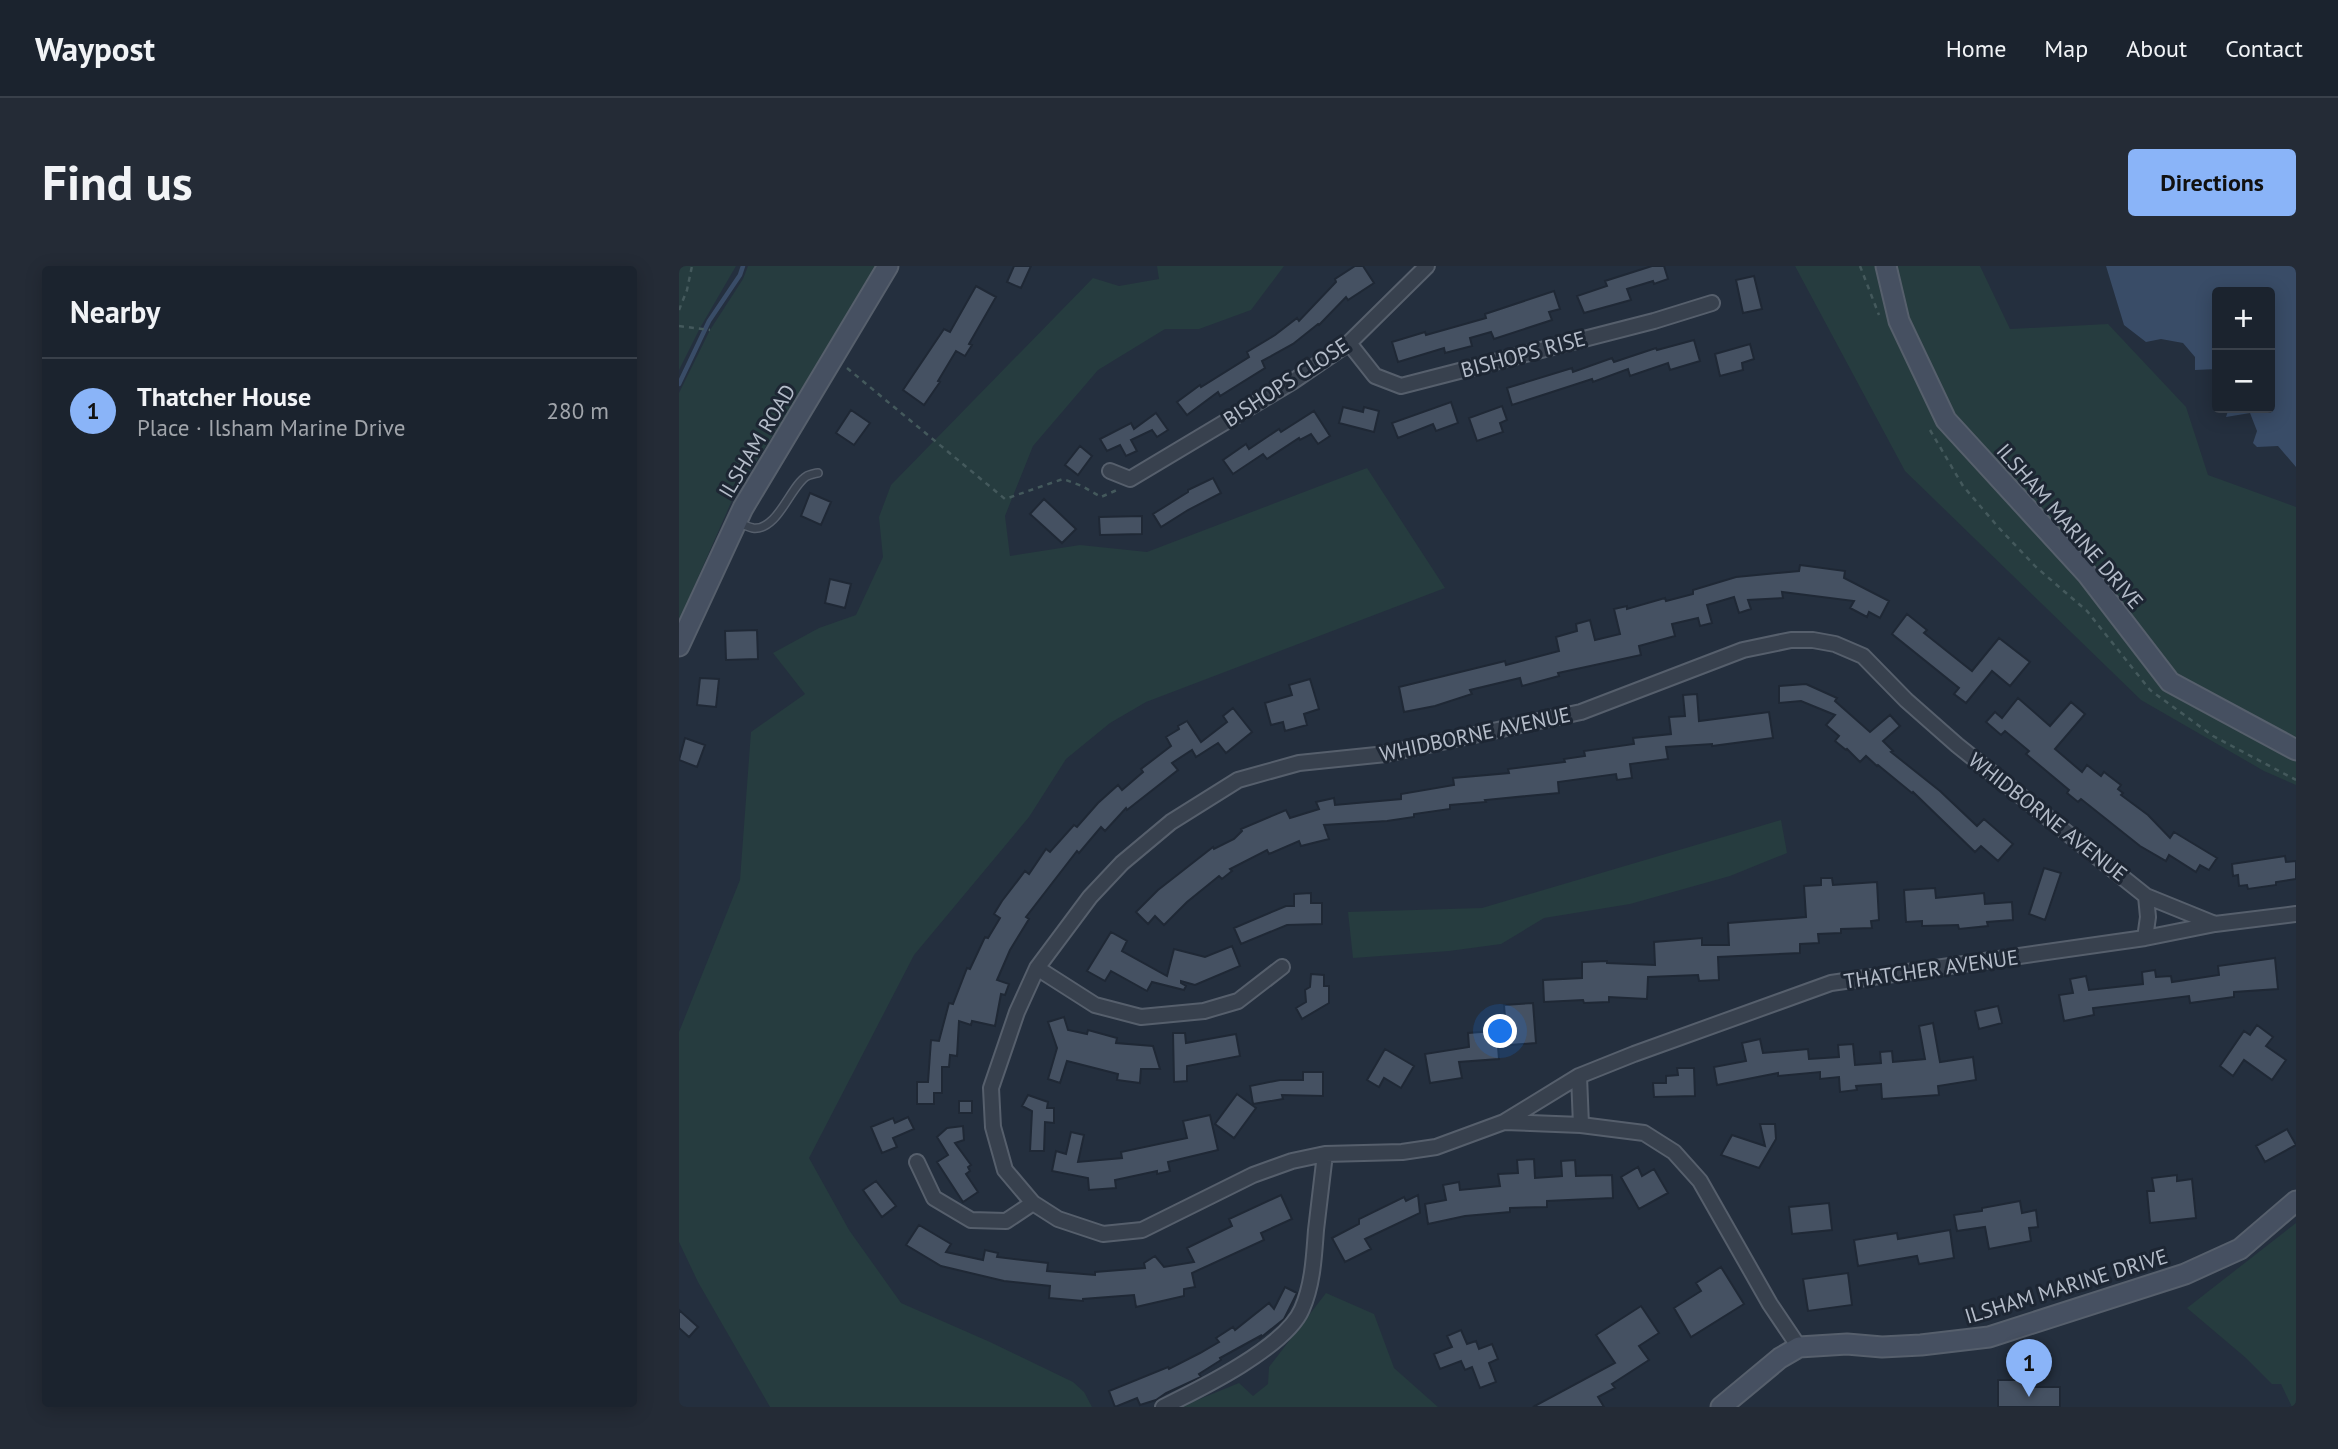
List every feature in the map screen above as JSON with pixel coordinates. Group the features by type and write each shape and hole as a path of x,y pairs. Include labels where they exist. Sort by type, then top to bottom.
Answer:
{"street":[{"name":"ILSHAM ROAD","path":"679,646 736,522 888,266"},
{"name":"BISHOPS CLOSE","path":"1130,485 1293,382 1349,343 1427,266"},
{"name":"ILSHAM MARINE DRIVE","path":"1886,266 1899,321 1946,420 2087,574 2170,682 2296,750"},
{"name":"BISHOPS RISE","path":"1349,343 1375,376 1401,386 1654,321 1712,303"},
{"path":"1110,471 1130,485"},
{"name":"WHIDBORNE AVENUE","path":"1033,1203 1005,1170 993,1127 991,1088 1013,1023 1037,968 1090,897 1122,863 1171,822 1238,780 1299,764 1386,754 1581,712 1743,650 1791,640 1814,640 1835,644 1863,656 1957,746 2146,896 2215,924"},
{"name":"WHIDBORNE AVENUE","path":"2145,938 2148,917 2146,896"},
{"name":"THATCHER AVENUE","path":"1033,1203 1058,1219 1103,1234 1142,1230 1253,1175 1292,1161 1325,1154 1402,1152 1436,1147 1504,1122 1579,1076 1831,983 2296,914"},
{"path":"1037,968 1095,1005 1141,1017 1204,1011 1238,1001 1282,967"},
{"path":"1579,1076 1581,1125"},
{"name":"THATCHER AVENUE","path":"1504,1122 1581,1125 1644,1133 1674,1152 1700,1181 1770,1304 1799,1347"},
{"path":"1163,1407 1220,1379 1259,1353 1290,1327 1302,1311 1311,1278 1325,1154"},
{"path":"917,1162 934,1198 971,1220 1006,1221 1033,1203"},
{"name":"ILSHAM MARINE DRIVE","path":"1720,1407 1780,1358 1799,1347 1847,1344 1882,1347 1921,1345 1989,1337 2185,1274 2240,1249 2296,1201"}],"lane":[{"path":"736,522 755,528 766,524 792,497 801,481 808,475 818,473"}],"path":[{"path":"679,310 692,266"},
{"path":"679,326 710,330"},
{"path":"834,357 1005,499 1063,479 1101,497 1130,485"},
{"path":"1932,433 1963,486 1990,518 2036,567 2087,611 2150,690 2213,736 2296,780"}],"green space":[{"path":"679,266 736,266 679,370"},
{"path":"748,266 878,266 733,498 679,621 679,393 710,330 743,279"},
{"path":"1157,266 1284,266 1251,310 1199,329 1165,329 1098,370 1033,446 1005,516 1010,556 1080,545 1147,552 1367,468 1445,588 1146,702 1110,723 1066,759 1029,817 914,955 809,1158 849,1230 901,1303 1073,1382 1084,1392 1092,1407 770,1407 698,1282 679,1242 679,1032 740,880 751,732 805,694 773,653 819,628 856,615 883,557 879,517 891,485 1093,278 1119,286 1159,279"},
{"path":"1795,266 1980,266 2010,329 2108,324 2186,407 2208,475 2296,507 2296,785 2264,771 2141,700 1905,471"},
{"path":"1781,820 1787,853 1730,876 1630,904 1544,918 1501,944 1353,958 1348,912 1482,908"},
{"path":"2296,1223 2296,1407 2292,1407 2281,1384 2272,1384 2187,1308"},
{"path":"1326,1293 1374,1314 1394,1368 1438,1407 1180,1407 1239,1383 1253,1396 1268,1384 1269,1367"}],"water":[{"path":"2106,266 2296,266 2296,467 2278,446 2257,447 2253,443 2257,431 2250,413 2275,413 2275,287 2212,287 2212,369 2195,370 2195,357 2183,343 2161,339 2146,342 2124,325"},
{"path":"2227,413 2250,413 2226,417"}],"building":[{"path":"1014,266 1031,266 1021,288 1007,282"},
{"path":"1355,266 1363,266 1374,283 1348,300 1346,297 1319,325 1293,344 1262,361 1265,368 1220,396 1218,392 1187,415 1177,402 1200,385 1201,387 1249,357 1247,352 1297,318 1299,321 1336,282 1335,279"},
{"path":"1652,266 1664,266 1668,279 1627,289 1631,300 1584,313 1577,296 1607,286 1605,281"},
{"path":"1754,276 1762,309 1743,313 1736,280"},
{"path":"976,286 996,297 965,356 956,351 924,405 903,390 944,329 950,332"},
{"path":"1554,291 1560,309 1549,312 1552,320 1494,339 1491,332 1470,338 1472,346 1445,353 1444,348 1398,362 1392,342 1486,318 1485,314"},
{"path":"1694,340 1700,361 1670,370 1668,363 1630,376 1628,369 1512,405 1507,388 1572,368 1573,372 1612,358 1614,362 1656,348 1657,350"},
{"path":"1750,344 1754,359 1742,363 1743,370 1720,376 1715,354"},
{"path":"1451,402 1458,423 1436,431 1433,424 1398,438 1392,423"},
{"path":"1502,406 1507,420 1500,423 1503,432 1477,441 1469,418"},
{"path":"1343,407 1363,412 1364,407 1379,411 1374,432 1339,423"},
{"path":"851,410 870,423 854,445 836,433"},
{"path":"1314,411 1330,436 1318,444 1311,434 1300,440 1299,438 1267,459 1263,454 1233,474 1223,460 1246,444 1249,449 1279,429 1281,432"},
{"path":"1156,413 1168,430 1157,437 1152,430 1131,440 1137,451 1126,456 1120,445 1107,451 1100,439 1131,423 1134,429"},
{"path":"1080,446 1092,456 1078,475 1065,465"},
{"path":"1213,478 1221,493 1161,527 1153,514 1188,490"},
{"path":"810,493 831,502 821,525 801,516"},
{"path":"1044,499 1076,529 1062,543 1030,514"},
{"path":"1142,516 1142,534 1100,535 1099,517"},
{"path":"1800,565 1845,571 1844,578 1889,601 1880,618 1869,612 1867,617 1850,608 1854,601 1782,592 1783,598 1748,600 1751,609 1739,613 1734,597 1707,605 1712,623 1700,626 1698,618 1672,624 1675,636 1639,646 1641,655 1558,673 1559,676 1522,686 1520,678 1470,690 1472,694 1435,706 1404,712 1399,687 1559,651 1556,637 1577,631 1576,624 1590,620 1595,640 1620,634 1614,609 1627,606 1627,609 1665,598 1666,601 1693,594 1693,590 1736,577 1799,571"},
{"path":"830,579 851,584 845,608 825,603"},
{"path":"1907,614 1927,630 1924,633 1972,671 1999,638 2030,662 2010,686 1992,671 1966,703 1954,694 1959,688 1892,634"},
{"path":"757,630 758,659 726,660 725,631"},
{"path":"700,678 719,679 716,707 697,705"},
{"path":"1310,679 1319,709 1304,714 1307,725 1285,731 1283,722 1271,725 1265,703 1292,695 1289,685"},
{"path":"1806,684 1837,698 1835,701 1870,732 1890,715 1900,726 1883,741 1893,751 1891,752 1940,791 1977,826 1984,819 2013,844 1998,861 1981,846 1975,852 1913,792 1866,756 1860,762 1835,741 1839,736 1826,725 1835,715 1801,701 1779,703 1779,686"},
{"path":"1697,694 1699,721 1769,712 1773,738 1712,746 1666,747 1668,759 1630,764 1632,778 1617,780 1616,774 1558,782 1559,793 1450,805 1450,809 1387,821 1324,825 1329,839 1301,846 1299,841 1269,854 1267,850 1230,869 1232,871 1222,879 1219,876 1164,925 1155,916 1148,924 1136,912 1158,890 1213,847 1214,849 1234,839 1241,829 1286,810 1290,818 1319,809 1316,802 1334,798 1335,805 1401,799 1401,794 1454,785 1453,778 1509,773 1508,769 1565,762 1564,759 1585,756 1584,751 1634,744 1633,738 1671,734 1669,717 1685,716 1683,695"},
{"path":"2018,698 2050,726 2071,702 2085,714 2055,749 2082,772 2087,765 2101,776 2104,772 2121,785 2118,789 2123,793 2121,795 2148,815 2170,838 2174,832 2217,858 2209,870 2200,865 2196,872 2169,855 2166,861 2140,846 2081,799 2078,802 2067,793 2069,790 2026,754 2029,751 2005,731 2001,735 1986,722 1995,712 2002,718"},
{"path":"1233,708 1252,732 1226,753 1218,743 1196,757 1192,750 1172,763 1178,770 1127,810 1126,808 1105,831 1101,827 1079,853 1077,851 1026,917 1029,919 1010,950 997,980 1009,984 1005,995 1001,994 995,1026 972,1021 971,1025 959,1021 957,1056 950,1055 949,1067 942,1067 942,1093 934,1093 934,1104 917,1104 917,1082 928,1082 931,1040 939,1041 949,1003 953,1004 967,968 970,969 985,937 988,938 1000,918 994,914 1025,871 1029,874 1046,849 1050,852 1074,825 1077,827 1118,785 1122,790 1143,772 1141,769 1171,746 1166,737 1179,729 1178,726 1187,721 1201,742 1227,722 1223,716"},
{"path":"685,738 705,745 697,767 679,760"},
{"path":"2285,856 2286,862 2296,861 2296,879 2248,889 2247,885 2239,886 2238,875 2233,876 2232,864"},
{"path":"2044,868 2061,873 2045,920 2029,914"},
{"path":"1821,878 1832,878 1833,885 1877,882 1879,920 1871,921 1872,928 1841,929 1841,933 1818,934 1819,943 1800,944 1800,953 1718,957 1719,980 1699,981 1698,975 1648,977 1647,999 1609,997 1609,1002 1544,1002 1543,980 1582,978 1582,962 1655,965 1654,942 1702,938 1702,945 1729,945 1728,923 1806,917 1804,886 1821,885"},
{"path":"1935,888 1936,898 1984,893 1985,904 2012,902 2013,920 1987,922 1988,926 1959,929 1958,925 1922,926 1922,921 1906,922 1904,890"},
{"path":"1311,893 1311,903 1322,903 1322,924 1287,925 1241,944 1234,928 1286,906 1294,906 1294,894"},
{"path":"1111,932 1127,941 1122,951 1167,976 1174,949 1205,957 1232,946 1240,966 1195,985 1181,981 1186,986 1184,990 1152,982 1147,991 1111,971 1105,981 1087,971"},
{"path":"2275,958 2278,989 2234,992 2234,997 2190,1003 2189,996 2093,1008 2094,1015 2064,1021 2059,995 2073,993 2070,979 2086,976 2089,990 2143,984 2142,972 2155,970 2156,977 2171,976 2172,982 2219,975 2218,966"},
{"path":"1311,974 1324,975 1324,986 1329,986 1329,1003 1302,1019 1296,1008 1306,1002 1305,990 1310,987"},
{"path":"1533,1003 1536,1043 1498,1046 1499,1059 1459,1062 1462,1078 1430,1083 1425,1054 1469,1047 1468,1033 1506,1030 1504,1005"},
{"path":"1998,1006 2002,1023 1979,1029 1975,1011"},
{"path":"1064,1017 1068,1030 1087,1034 1088,1030 1117,1038 1116,1043 1153,1046 1160,1069 1141,1069 1140,1083 1117,1080 1118,1074 1067,1061 1060,1083 1048,1079 1057,1048 1048,1022"},
{"path":"1933,1023 1940,1062 1973,1057 1976,1080 1938,1086 1939,1095 1882,1099 1881,1084 1856,1086 1857,1090 1840,1092 1839,1077 1820,1079 1820,1072 1778,1076 1778,1073 1717,1085 1714,1067 1746,1061 1742,1043 1760,1039 1763,1053 1808,1049 1809,1059 1839,1057 1838,1045 1853,1044 1855,1065 1881,1063 1880,1052 1892,1051 1893,1062 1925,1059 1919,1026"},
{"path":"2257,1025 2273,1037 2266,1046 2286,1060 2272,1080 2244,1060 2233,1076 2220,1066 2244,1031 2250,1035"},
{"path":"1173,1033 1185,1033 1186,1043 1236,1034 1240,1056 1187,1066 1187,1081 1174,1082"},
{"path":"1385,1049 1414,1066 1401,1088 1384,1078 1379,1087 1367,1080"},
{"path":"1677,1068 1694,1068 1695,1096 1654,1097 1653,1083 1666,1083 1666,1076 1678,1075"},
{"path":"1303,1072 1323,1072 1323,1096 1282,1095 1283,1099 1253,1104 1250,1086 1280,1080 1303,1080"},
{"path":"1237,1094 1256,1108 1234,1138 1215,1124"},
{"path":"1028,1095 1048,1102 1047,1108 1054,1108 1054,1123 1045,1122 1044,1151 1030,1151 1032,1111 1022,1106"},
{"path":"959,1101 972,1101 972,1113 959,1113"},
{"path":"1210,1115 1218,1150 1168,1162 1170,1171 1115,1180 1116,1188 1089,1190 1088,1178 1052,1171 1056,1151 1066,1154 1071,1132 1084,1135 1078,1162 1122,1158 1121,1152 1187,1138 1183,1121"},
{"path":"908,1117 914,1129 893,1138 897,1147 882,1153 871,1127 893,1118 895,1123"},
{"path":"1760,1124 1775,1124 1776,1139 1759,1168 1721,1155 1732,1135 1765,1146"},
{"path":"963,1126 964,1140 955,1143 971,1165 966,1174 978,1192 963,1202 937,1162 948,1155 937,1137 947,1128"},
{"path":"2287,1129 2296,1145 2265,1162 2256,1146"},
{"path":"1534,1159 1535,1178 1562,1176 1561,1161 1575,1160 1576,1176 1612,1175 1613,1198 1547,1201 1547,1207 1510,1208 1510,1212 1465,1216 1428,1224 1425,1204 1446,1200 1443,1185 1459,1182 1460,1190 1500,1186 1498,1174 1518,1173 1517,1160"},
{"path":"1638,1167 1642,1176 1654,1169 1668,1193 1639,1209 1621,1177"},
{"path":"2177,1175 2177,1181 2192,1179 2196,1218 2150,1223 2147,1191 2154,1191 2152,1178"},
{"path":"876,1181 896,1206 882,1217 863,1190"},
{"path":"1281,1195 1292,1219 1261,1233 1264,1240 1192,1273 1195,1287 1184,1289 1184,1296 1136,1307 1134,1295 1083,1301 1049,1298 1050,1286 1004,1281 941,1266 906,1245 919,1225 951,1244 946,1252 983,1260 985,1250 998,1253 997,1257 1048,1263 1047,1271 1095,1275 1095,1272 1145,1268 1144,1263 1155,1256 1164,1267 1194,1262 1187,1248 1232,1226 1229,1219"},
{"path":"1418,1195 1420,1213 1365,1239 1371,1249 1345,1262 1332,1238 1359,1224 1359,1219 1404,1197 1406,1201"},
{"path":"2020,1201 2022,1213 2036,1210 2038,1227 2029,1228 2031,1241 1989,1249 1985,1227 1957,1231 1954,1215"},
{"path":"1829,1203 1832,1230 1792,1234 1789,1207"},
{"path":"1950,1230 1954,1258 1919,1264 1917,1256 1858,1266 1854,1240 1897,1233 1898,1239"},
{"path":"1721,1267 1744,1304 1691,1337 1674,1308 1701,1291 1696,1283"},
{"path":"1848,1273 1852,1305 1808,1311 1803,1279"},
{"path":"1285,1287 1297,1293 1284,1319 1259,1339 1262,1335 1220,1358 1221,1360 1199,1374 1201,1377 1156,1400 1140,1405 1137,1398 1115,1407 1109,1391 1168,1367 1169,1369 1219,1342 1216,1338 1233,1327 1235,1330 1269,1303 1274,1309"},
{"path":"1641,1306 1659,1333 1639,1346 1649,1360 1612,1384 1615,1388 1598,1397 1604,1407 1533,1407 1615,1363 1596,1335"},
{"path":"679,1310 698,1327 689,1337 679,1328"},
{"path":"1461,1330 1467,1344 1476,1341 1479,1349 1492,1344 1498,1359 1489,1363 1496,1382 1480,1388 1472,1367 1465,1370 1461,1361 1440,1369 1434,1354 1452,1347 1447,1336"},
{"path":"1998,1380 2034,1380 2034,1387 2060,1387 2060,1407 1998,1407"}],"waterway":[{"path":"679,384 709,321 740,275 743,266"}],"place":[{"name":"Thatcher House","path":"2029,1397"}]}
